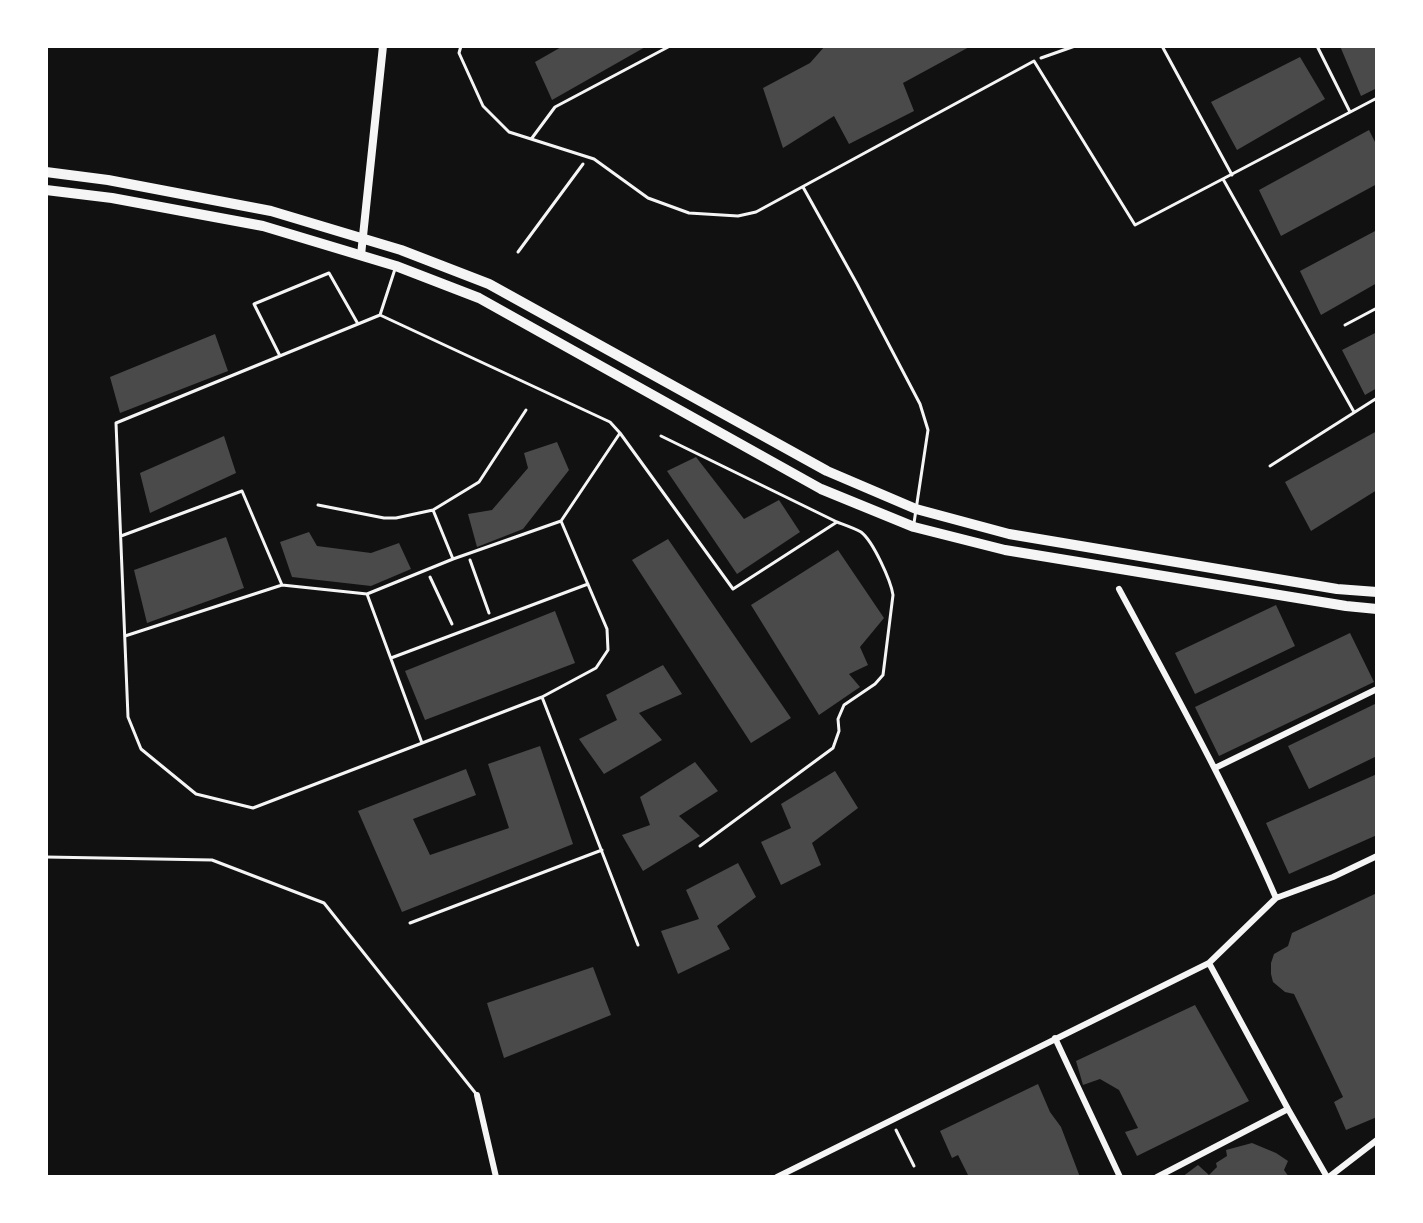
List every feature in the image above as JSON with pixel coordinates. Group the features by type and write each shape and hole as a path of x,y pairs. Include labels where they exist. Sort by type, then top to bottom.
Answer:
{"main road":[{"path":"46,172 108,180 271,211 401,250 489,284 827,471 916,509 1009,534 1337,589 1377,592"},
{"path":"46,190 112,198 263,226 396,266 479,298 821,489 914,527 1005,550 1377,609"}],"street":[{"path":"361,255 383,46"},
{"path":"1119,589 1215,768 1276,898"},
{"path":"1215,768 1377,689"},
{"path":"777,1177 1209,963 1276,898 1333,877 1377,856"},
{"path":"1209,963 1328,1177 1377,1140"},
{"path":"1055,1038 1120,1177"},
{"path":"477,1095 496,1177"},
{"path":"1157,1177 1288,1109"}],"lane":[{"path":"461,46 459,53 483,106 509,132 594,159 648,198 689,213 738,216 756,212 1034,61 1135,225 1377,98"},
{"path":"532,138 555,107 670,46"},
{"path":"1162,46 1232,175"},
{"path":"1317,46 1350,112"},
{"path":"1223,179 1354,412"},
{"path":"803,187 920,404 928,430 914,527"},
{"path":"380,315 401,250"},
{"path":"280,356 254,304 329,273 358,324"},
{"path":"1345,325 1377,308"},
{"path":"561,521 607,629 608,650 596,668 542,697 253,808 196,794 141,749 128,717 116,423 380,315 610,422 733,589 837,522"},
{"path":"1270,466 1377,398"},
{"path":"318,505 384,518 433,510 479,482 526,410"},
{"path":"125,636 282,585 367,594 453,559 561,521 620,433"},
{"path":"661,436 861,532 868,539 892,585 893,595 883,675 844,705 833,748 700,846"},
{"path":"121,536 242,491 282,585"},
{"path":"433,510 453,559"},
{"path":"391,658 588,584"},
{"path":"367,594 422,743"},
{"path":"542,697 638,945"},
{"path":"410,923 602,850"},
{"path":"46,857 212,860 324,903 477,1095"}],"path":[{"path":"1034,61 1075,46"},
{"path":"518,252 588,157"},
{"path":"468,554 491,621"},
{"path":"427,570 456,634"},
{"path":"891,1120 914,1166"}],"building":[{"path":"563,46 647,46 552,100 535,62"},
{"path":"825,46 971,46 903,83 914,111 849,144 834,116 783,148 763,88 810,63"},
{"path":"1340,46 1377,46 1377,88 1361,96"},
{"path":"1300,57 1325,99 1237,150 1211,102"},
{"path":"1369,130 1377,146 1377,184 1281,236 1259,190"},
{"path":"1377,230 1377,283 1321,315 1300,271"},
{"path":"1377,332 1377,388 1365,395 1342,350"},
{"path":"215,334 228,371 120,413 110,377"},
{"path":"1377,431 1377,490 1311,531 1285,482"},
{"path":"224,436 236,473 150,513 140,473"},
{"path":"557,442 569,470 523,529 477,547 468,514 492,510 528,468 524,453"},
{"path":"696,457 744,519 779,500 800,532 737,574 667,471"},
{"path":"309,532 317,546 371,553 399,543 411,569 371,586 292,577 280,542"},
{"path":"226,537 244,588 147,623 134,570"},
{"path":"668,539 791,718 751,743 632,560"},
{"path":"838,550 884,618 860,647 868,665 849,674 860,687 819,715 751,605"},
{"path":"1276,605 1295,646 1195,694 1175,653"},
{"path":"555,611 575,663 425,720 405,671"},
{"path":"1350,633 1374,682 1219,756 1195,707"},
{"path":"663,665 682,694 639,713 662,740 604,774 579,739 617,720 606,695"},
{"path":"1377,703 1377,756 1309,789 1288,746"},
{"path":"540,746 573,844 402,912 358,811 466,769 476,795 413,819 430,855 509,828 488,764"},
{"path":"695,762 718,791 679,816 700,836 643,871 622,835 650,825 640,797"},
{"path":"835,771 858,808 812,843 821,865 781,885 761,842 791,828 781,804"},
{"path":"1377,774 1377,835 1289,874 1266,823"},
{"path":"738,863 756,897 717,926 730,949 678,974 661,931 699,919 686,890"},
{"path":"1377,893 1377,1117 1346,1130 1334,1102 1343,1097 1294,994 1285,992 1273,982 1271,963 1274,954 1288,946 1292,933"},
{"path":"593,967 611,1015 504,1058 487,1003"},
{"path":"1195,1005 1249,1101 1137,1156 1125,1132 1138,1128 1119,1090 1100,1079 1083,1085 1076,1061"},
{"path":"1038,1084 1050,1112 1061,1127 1080,1177 969,1177 958,1155 952,1158 940,1131"},
{"path":"1252,1143 1288,1161 1284,1170 1289,1177 1182,1177 1198,1165 1209,1175 1217,1167 1216,1163 1227,1156 1226,1150"}]}
